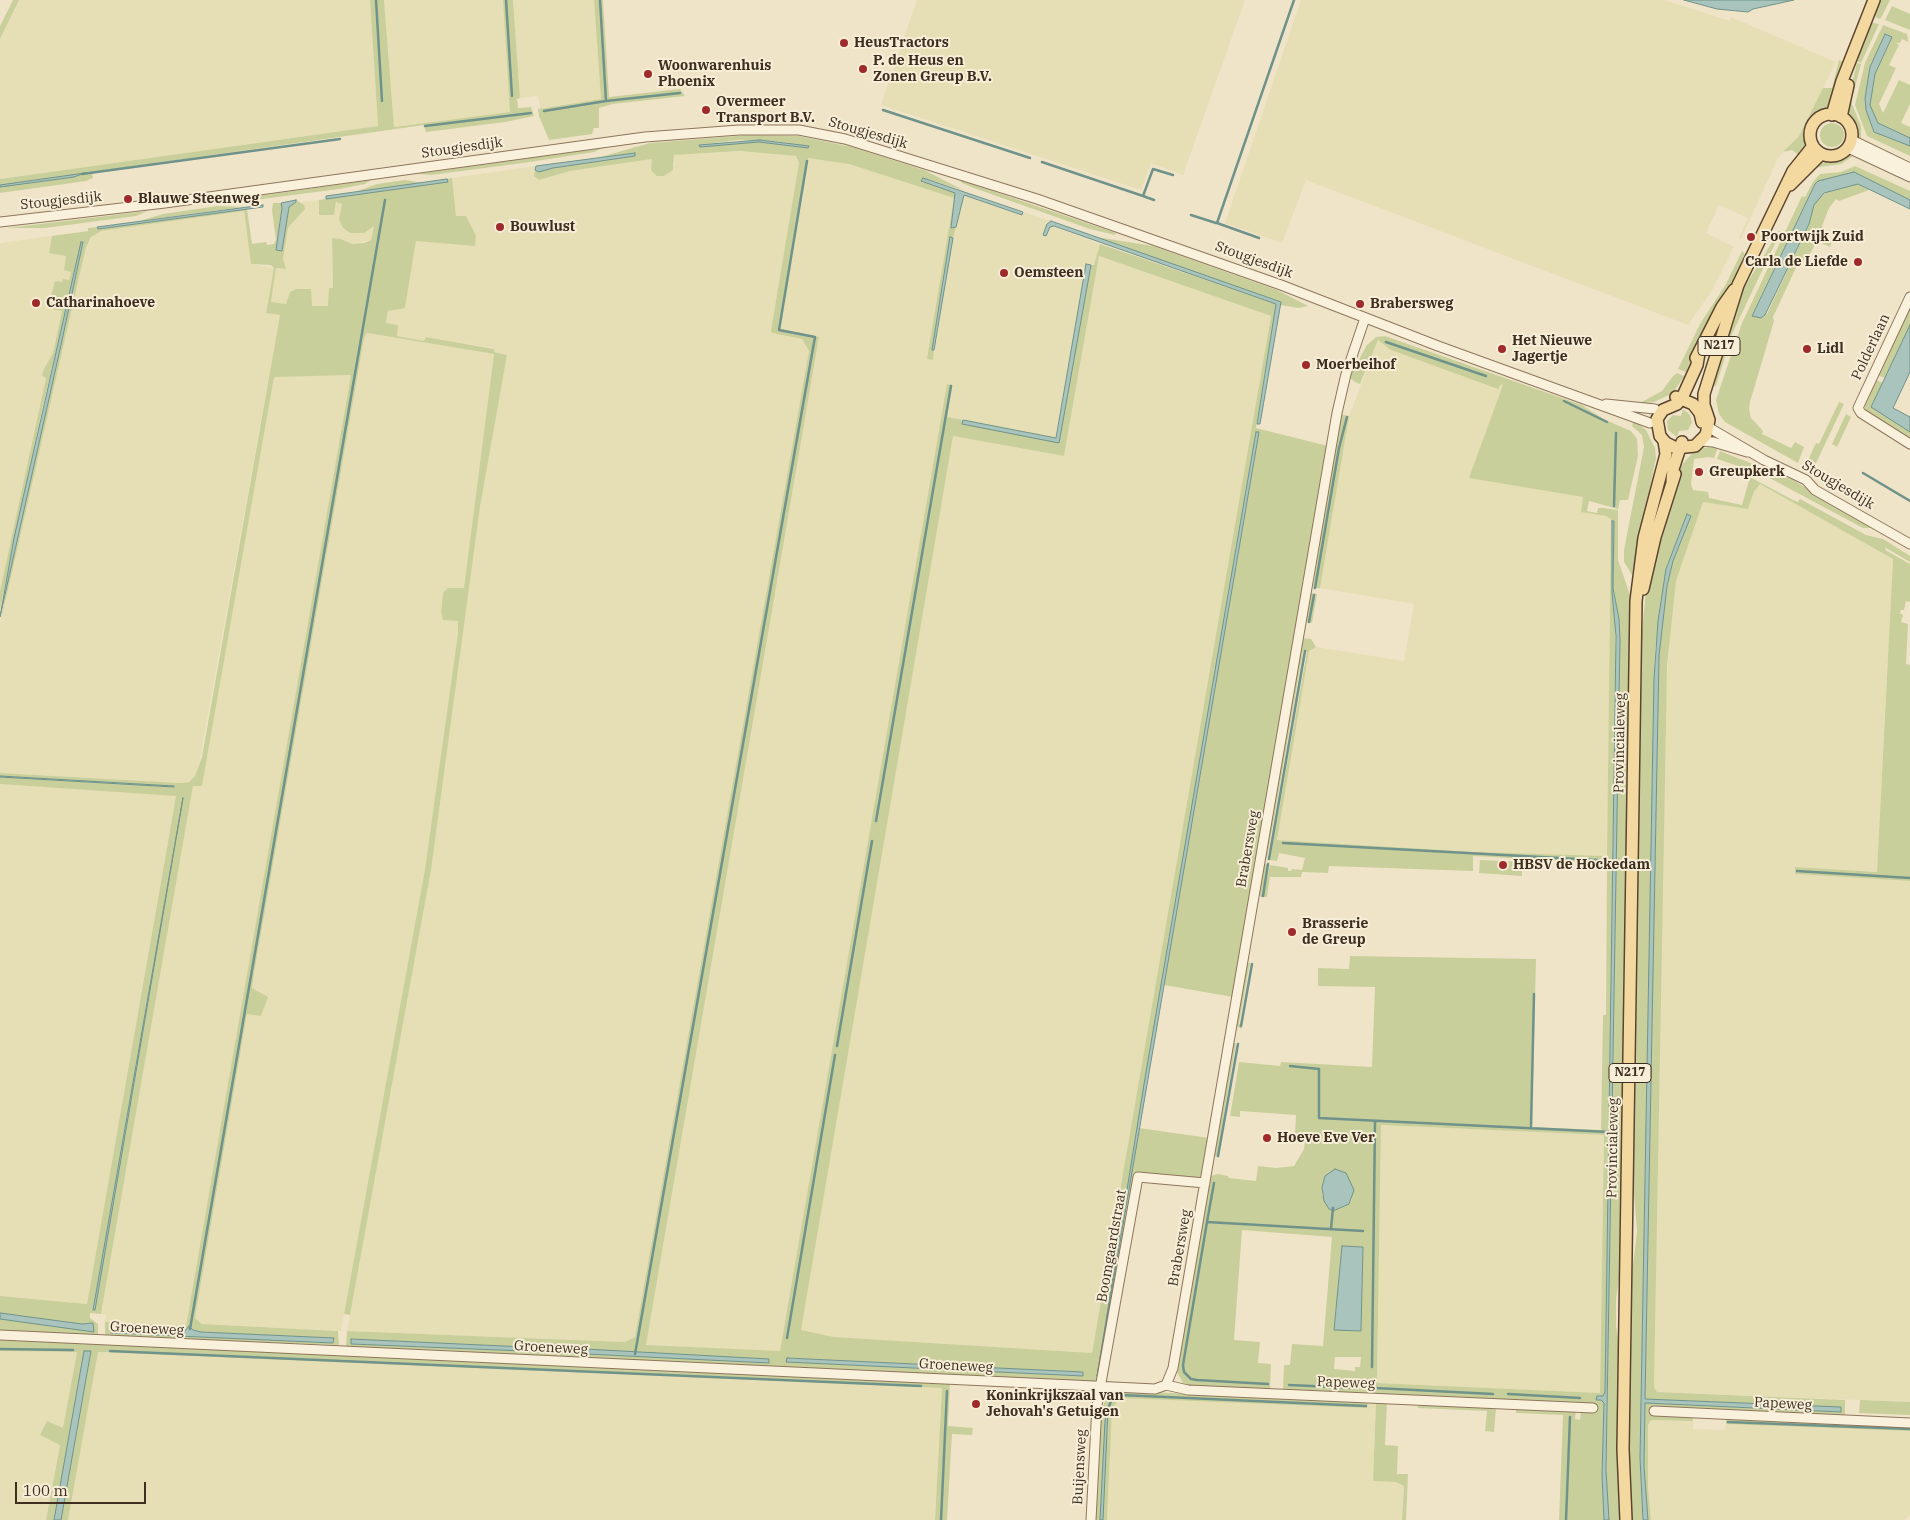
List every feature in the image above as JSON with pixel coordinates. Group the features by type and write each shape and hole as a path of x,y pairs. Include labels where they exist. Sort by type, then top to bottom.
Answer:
{"main road":[{"path":"1836,116 1858,41 1874,0"},
{"path":"1836,116 1851,128 1850,144 1835,156 1817,150 1810,136 1813,125 1821,117 1836,116"},
{"name":"N217","path":"1660,441 1653,425 1663,410 1678,404 1679,394 1722,307 1738,284 1783,192 1817,150"},
{"name":"N217","path":"1683,448 1680,443 1697,435 1705,425 1704,394 1738,284"},
{"path":"1660,441 1683,448 1701,441 1705,425 1697,408 1679,398"},
{"name":"N217","path":"1655,408 1666,400 1679,398"},
{"path":"1653,425 1655,408"},
{"name":"Provincialeweg","path":"1626,1520 1623,1438 1637,626 1639,565 1656,489 1660,441"},
{"name":"Provincialeweg","path":"1637,626 1648,566 1683,448"}],"street":[{"name":"Stougjesdijk","path":"0,222 165,203 638,138 721,131 791,129 838,137 986,182 1240,270 1365,318 1603,404 1619,413 1653,425"},
{"path":"1850,144 1910,168"},
{"path":"1850,144 1910,177"},
{"name":"Polderlaan","path":"1910,298 1858,409 1910,444"},
{"name":"Brabersweg","path":"1166,1385 1173,1368 1336,415 1346,374 1365,318"},
{"name":"Stougjesdijk","path":"1603,404 1655,408"},
{"name":"Stougjesdijk","path":"1705,425 1738,442 1750,452"},
{"name":"Stougjesdijk","path":"1701,441 1713,442 1750,452 1806,480 1816,490 1910,544"},
{"name":"Boomgaardstraat","path":"1101,1386 1138,1177 1205,1183"},
{"name":"Groeneweg","path":"0,1335 1101,1386"},
{"name":"Papeweg","path":"1101,1386 1155,1389 1166,1385 1188,1390 1592,1408"},
{"name":"Buijensweg","path":"1091,1520 1096,1417 1101,1386"},
{"name":"Papeweg","path":"1654,1411 1910,1423"}],"shaded area":[{"path":"19,0 370,0 378,126 0,179 0,39"},
{"path":"384,0 503,0 511,112 394,127"},
{"path":"513,0 594,0 601,99 540,108 538,96 520,98"},
{"path":"917,0 1245,0 1183,175 1151,163 1141,190 881,105"},
{"path":"1301,0 1664,0 1730,21 1731,17 1836,62 1799,136 1778,158 1741,239 1739,238 1748,218 1719,205 1706,233 1734,247 1713,289 1688,325 1306,180 1282,243 1225,223"},
{"path":"751,151 796,156 799,163 772,333 802,339 809,351 635,1337 625,1342 347,1331 431,870 480,507 507,355 494,352 494,348 426,337 425,341 396,336 386,323 388,311 405,307 416,241 467,216 456,216 452,178 536,166 534,171 539,180 570,171 653,159 657,176 664,176 675,165 674,155"},
{"path":"808,157 849,164 954,198 928,359 933,359 953,238 963,195 1022,215 1023,212 1051,221 1047,224 1044,235 1052,226 1100,244 1094,265 1086,264 1056,438 946,417 952,385 947,385 780,1352 646,1345 819,338 780,329"},
{"path":"319,200 319,214 334,214 337,201 342,204 343,228 350,233 374,225 371,240 352,244 341,239 332,239 333,289 329,289 329,306 311,306 311,289 296,289 290,292 286,304 270,302 276,268 286,269 283,260 288,228 302,213 301,202"},
{"path":"244,211 251,264 274,268 266,313 280,315 198,770 192,780 180,783 0,773 0,625 87,243 94,234 101,231"},
{"path":"52,236 49,252 67,256 71,271 69,280 62,282 48,307 62,311 53,353 42,376 46,377 0,591 0,243"},
{"path":"1099,256 1271,316 1092,1353 834,1337 800,1330 953,436 1064,456"},
{"path":"367,333 494,354 464,589 448,588 443,593 441,612 458,621 458,633 425,869 341,1331 202,1324 195,1318 364,338"},
{"path":"1378,340 1572,402 1613,423 1583,497 1581,511 1606,516 1611,519 1607,856 1475,852 1277,840 1309,651 1316,647 1404,661 1414,604 1320,588 1348,419"},
{"path":"352,375 186,1326 105,1322 106,1315 101,1314 193,786 202,786 274,376"},
{"path":"1760,484 1893,559 1877,872 1796,867 1795,874 1910,881 1910,1402 1657,1392 1654,1387 1665,706 1671,619 1676,581 1703,502 1748,509 1754,492"},
{"path":"0,784 176,795 87,1304 0,1296"},
{"path":"1381,1125 1604,1135 1600,1393 1377,1383"},
{"path":"0,1351 77,1352 63,1429 40,1435 60,1444 46,1520 0,1520"},
{"path":"97,1352 942,1388 935,1520 68,1520"},
{"path":"1123,1397 1367,1408 1368,1402 1376,1402 1373,1481 1395,1482 1404,1486 1402,1520 1107,1520 1112,1411 1116,1403"},
{"path":"1651,1420 1693,1421 1693,1429 1725,1430 1726,1424 1910,1431 1910,1515 1904,1520 1651,1520 1648,1487 1648,1425"}],"green space":[{"path":"13,0 19,0 0,39 0,26"},
{"path":"370,0 384,0 394,127 510,112 503,0 513,0 520,98 517,99 518,108 531,107 534,116 505,122 426,132 424,125 92,172 93,178 86,181 0,193 0,187 85,174 0,185 0,179 378,126"},
{"path":"594,0 603,0 609,97 680,89 685,96 613,104 599,108 599,128 594,128 592,134 549,140 538,109 601,99"},
{"path":"1879,0 1890,0 1881,18 1878,19 1873,14"},
{"path":"1892,6 1910,14 1910,30 1885,20"},
{"path":"1869,24 1879,24 1861,63 1857,61 1864,38"},
{"path":"1883,25 1907,34 1908,42 1902,39 1900,43 1896,43 1899,45 1889,65 1896,68 1879,104 1883,113 1899,80 1910,85 1910,104 1901,123 1910,127 1910,138 1878,123 1870,105 1875,74 1892,38 1885,34 1870,67 1865,104 1874,132 1910,146 1910,156 1867,136 1855,105 1865,63"},
{"path":"1839,60 1842,61 1842,67 1833,101 1810,124 1803,152 1800,156 1792,150 1783,152 1799,136 1823,88 1832,88"},
{"path":"1857,63 1861,64 1851,102 1861,126 1861,142 1846,107"},
{"path":"1832,123 1837,124 1843,130 1843,140 1837,146 1832,147 1827,146 1821,140 1820,135 1821,130 1827,124"},
{"path":"748,135 799,136 852,147 924,170 963,190 923,178 922,181 954,192 956,196 951,227 956,227 953,238 950,238 932,350 934,350 933,360 927,359 954,198 849,164 808,158 780,329 819,337 646,1345 780,1351 947,384 952,385 947,417 963,420 963,424 1059,442 1091,265 1094,265 1100,244 1276,304 1256,428 1328,446 1233,997 1164,985 1259,433 1256,432 1096,1375 1139,1128 1209,1138 1200,1178 1136,1173 1097,1382 346,1346 347,1331 625,1342 635,1337 809,351 802,339 772,333 771,331 799,163 796,156 741,151 674,155 673,170 664,176 657,176 651,170 652,159 570,171 539,180 534,176 535,170 542,171 635,156 635,153 597,158 650,143","holes":["738,140 774,141 808,146 808,148 759,142 700,145","1099,256 1271,316 1092,1353 834,1337 801,1330 953,436 1064,456","351,1339 547,1348 547,1352 352,1344","566,1349 769,1359 769,1363 566,1353","787,1358 1082,1372 1083,1376 787,1362"]},
{"path":"603,148 594,152 523,163 431,175 416,174"},
{"path":"1856,154 1841,164 1813,168 1813,165"},
{"path":"1855,166 1910,191 1910,200 1854,172 1815,184 1752,315 1762,318 1767,314 1809,224 1817,199 1829,191 1858,184 1869,190 1839,201 1836,199 1829,208 1822,226 1825,230 1825,239 1832,242 1830,247 1817,241 1806,261 1800,259 1773,317 1774,321 1750,402 1751,418 1763,431 1762,434 1791,448 1795,442 1804,447 1798,463 1725,422 1719,414 1716,400 1742,323 1802,196 1805,197 1820,174 1841,172"},
{"path":"452,178 456,216 466,216 476,236 475,246 416,241 405,308 388,311 386,323 398,325 397,336 424,341 426,337 494,349 494,352 507,355 480,507 431,870 350,1315 344,1314 425,869 458,633 458,621 443,620 441,612 443,593 448,588 464,588 494,354 367,333 364,338 254,974 252,988 268,997 261,1016 247,1014 195,1318 202,1324 338,1331 339,1345 106,1336 105,1322 186,1326 351,375 274,377 202,786 193,786 101,1314 90,1313 90,1318 98,1324 98,1335 0,1331 0,1319 94,1331 93,1323 82,1324 0,1313 0,1296 87,1304 176,796 0,784 0,777 174,786 0,776 0,773 180,783 189,782 195,776 202,757 280,315 266,313 274,268 271,265 251,264 244,211 101,231 91,237 86,247 0,625 13,554 83,242 43,405 0,610 0,591 46,378 42,376 53,353 62,311 48,308 55,281 69,280 71,272 64,270 66,256 49,253 52,236 88,231 88,228 97,227 98,229 247,209 252,244 266,242 267,245 274,244 276,240 272,210 273,203 281,203 282,208 276,250 282,251 289,207 296,200 304,205 305,209 288,228 283,259 286,269 276,268 271,302 286,304 290,292 296,289 311,289 312,306 328,306 329,288 333,288 332,238 341,239 352,244 364,243 371,240 374,226 364,233 350,233 343,228 339,219 342,204 336,202 334,215 319,215 319,200 448,182 447,179","holes":["183,798 95,1309 93,1310 93,1309","189,1326 193,1330 201,1332 333,1338 334,1343 111,1333 112,1327 186,1331"]},
{"path":"371,180 365,184 339,189 239,202 224,201"},
{"path":"405,180 424,183 355,192 377,184"},
{"path":"960,180 1116,233 1115,235 1090,229 974,188 962,183"},
{"path":"218,206 242,207 139,221 163,214"},
{"path":"148,211 136,216 45,228 7,228"},
{"path":"1779,231 1781,231 1732,334 1716,386 1710,387 1742,291"},
{"path":"1090,236 1153,246 1277,290 1308,306 1298,308 1281,305 1281,302"},
{"path":"1742,251 1745,254 1733,285 1697,346 1686,372 1678,369 1700,324 1726,284"},
{"path":"1910,307 1910,325 1885,378 1877,375"},
{"path":"1385,336 1582,405 1603,419 1631,431 1637,439 1638,456 1628,500 1620,500 1618,509 1589,501 1587,511 1597,513 1598,508 1618,510 1618,560 1630,595 1632,633 1621,1266 1616,1298 1616,1326 1620,1352 1618,1471 1621,1520 1609,1520 1606,1485 1620,640 1619,619 1613,588 1614,521 1612,586 1615,619 1615,684 1605,1392 1597,1400 1601,1400 1604,1403 1602,1476 1604,1520 1559,1520 1563,1415 1516,1413 1516,1408 1576,1411 1575,1419 1580,1420 1581,1411 1283,1390 1284,1365 1290,1365 1292,1344 1323,1346 1332,1237 1242,1230 1234,1340 1260,1342 1258,1363 1271,1364 1270,1390 1188,1385 1183,1383 1177,1372 1210,1176 1218,1174 1228,1176 1229,1178 1256,1181 1258,1166 1276,1168 1294,1166 1304,1149 1306,1134 1295,1134 1296,1115 1240,1111 1240,1117 1230,1116 1239,1062 1280,1066 1281,1062 1372,1067 1375,987 1318,986 1318,968 1349,969 1350,956 1536,959 1532,1127 1601,1130 1603,1015 1606,1015 1607,863 1473,856 1473,871 1329,866 1328,873 1302,872 1301,877 1270,877 1267,897 1261,897 1258,894 1264,865 1267,864 1263,896 1270,865 1288,868 1288,871 1292,869 1302,870 1305,858 1279,853 1277,861 1270,860 1307,652 1303,651 1267,859 1264,856 1302,638 1311,639 1316,647 1309,651 1277,840 1475,852 1607,856 1611,519 1606,516 1581,512 1583,497 1469,478 1503,385 1501,384 1498,389 1391,350 1378,340 1360,384 1355,382 1350,378 1351,374 1367,345 1376,337","holes":["1381,1125 1604,1135 1600,1393 1377,1383","1323,1180 1352,1199 1349,1204 1334,1211 1329,1209 1322,1194","1342,1246 1363,1247 1361,1331 1334,1329","1335,1357 1361,1357 1360,1367 1355,1367 1355,1371 1334,1369"]},
{"path":"1677,373 1684,376 1673,393 1654,402 1638,404 1662,391"},
{"path":"1876,380 1883,383 1871,407 1910,432 1910,440 1866,410 1864,404"},
{"path":"1839,402 1844,404 1816,463 1812,468 1807,469 1805,467 1816,443 1819,444"},
{"path":"1683,409 1690,415 1692,423 1688,430 1679,431 1677,437 1668,430 1667,421 1673,415 1681,416"},
{"path":"1340,414 1349,416 1320,588 1313,588"},
{"path":"1846,414 1851,417 1837,447 1832,444"},
{"path":"1634,420 1646,430 1655,448 1656,458 1632,575 1624,562 1624,550 1644,447 1642,435 1632,426"},
{"path":"1714,446 1718,447 1714,458 1694,459 1691,484 1693,490 1708,492 1709,498 1742,505 1750,477 1793,500 1798,502 1800,499 1866,535 1883,539 1910,556 1910,562 1886,548 1885,550 1910,564 1910,602 1906,601 1904,610 1901,610 1900,613 1903,615 1901,622 1908,624 1906,664 1910,665 1910,881 1795,874 1795,867 1877,872 1893,559 1760,484 1754,492 1748,509 1703,502 1676,581 1667,666 1654,1387 1657,1392 1845,1400 1845,1416 1693,1416 1693,1421 1651,1420 1648,1425 1648,1487 1651,1520 1648,1520 1644,1466 1645,1403 1841,1412 1841,1407 1645,1399 1659,656 1667,586 1673,561 1690,516 1687,514 1666,569 1655,650 1640,1458 1643,1520 1631,1520 1628,1476 1631,1282 1637,1232 1633,1179 1642,630 1647,582 1681,466 1695,450"},
{"path":"1720,451 1793,480 1872,528 1863,528 1762,474 1717,459"},
{"path":"1311,593 1317,594 1312,623 1305,621"},
{"name":"HBSV de Hockedam","path":"1480,860 1527,862 1527,869 1522,869 1522,876 1479,873"},
{"path":"1247,963 1250,963 1239,1023 1242,1029 1236,1026"},
{"path":"1233,1043 1236,1043 1217,1155 1220,1158 1213,1155"},
{"path":"0,1339 950,1384 948,1426 973,1428 972,1435 952,1434 947,1520 935,1520 942,1388 98,1352 68,1520 61,1520 91,1352 84,1351 54,1520 46,1520 60,1445 40,1435 47,1421 63,1428 77,1352 0,1351"},
{"path":"1127,1391 1368,1402 1367,1408 1121,1398 1112,1411 1107,1520 1094,1520 1100,1413 1106,1399 1116,1393"},
{"path":"1860,1400 1910,1402 1910,1415 1859,1413"},
{"path":"1376,1402 1387,1402 1385,1445 1398,1446 1397,1474 1408,1474 1406,1520 1402,1520 1404,1486 1395,1482 1373,1481"},
{"path":"1420,1404 1496,1407 1494,1432 1485,1431 1487,1411 1417,1408"},
{"path":"1726,1418 1910,1426 1910,1431 1726,1424"}],"water":[{"path":"1684,0 1794,0 1753,9 1748,12 1717,9"},
{"path":"1885,34 1892,37 1875,74 1870,105 1878,123 1910,138 1910,146 1874,132 1866,110 1865,98 1870,67"},
{"path":"760,140 809,146 808,148 759,142 700,147 699,145"},
{"path":"635,153 635,156 553,168 539,172 535,170 536,166"},
{"path":"1854,172 1910,200 1910,209 1858,184 1824,193 1814,205 1809,224 1765,315 1761,318 1752,316 1815,184 1818,181"},
{"path":"85,173 74,177 0,187 0,185"},
{"path":"923,178 1023,212 1022,215 964,195 956,227 951,228 955,193 921,181"},
{"path":"447,179 448,182 326,199 326,196"},
{"path":"296,200 289,207 282,251 276,250 282,208 281,203"},
{"path":"263,205 263,207 98,229 97,227"},
{"path":"1051,221 1281,302 1260,424 1257,424 1276,304 1054,226 1050,227 1046,236 1043,235 1047,224"},
{"path":"950,237 953,238 934,350 932,350"},
{"path":"81,242 83,242 61,345 0,617 14,538"},
{"path":"1086,264 1091,265 1059,443 962,424 963,420 1056,438"},
{"path":"1910,325 1910,372 1893,408 1910,417 1910,432 1871,407"},
{"path":"1256,432 1259,432 1097,1376 1145,1078"},
{"path":"1687,514 1691,516 1673,561 1667,586 1659,656 1645,1399 1841,1407 1841,1412 1645,1403 1644,1466 1648,1520 1643,1520 1640,1458 1654,679 1658,621 1666,569"},
{"path":"1612,521 1614,521 1613,588 1619,619 1620,640 1606,1470 1609,1520 1604,1520 1602,1476 1604,1403 1601,1400 1596,1400 1597,1396 1603,1396 1605,1392 1616,636 1612,592"},
{"path":"0,777 174,786 174,787"},
{"path":"183,798 95,1310 93,1310"},
{"path":"1335,1169 1346,1173 1354,1190 1349,1204 1333,1211 1329,1209 1324,1201 1322,1187 1325,1176"},
{"path":"1342,1246 1363,1247 1361,1331 1334,1330"},
{"path":"0,1313 82,1324 93,1323 94,1332 0,1319"},
{"path":"189,1326 193,1330 201,1332 334,1338 333,1343 111,1333 111,1327 185,1331"},
{"path":"351,1339 547,1348 547,1352 351,1344"},
{"path":"566,1348 769,1359 769,1363 566,1353"},
{"path":"84,1351 91,1351 61,1520 54,1520"},
{"path":"787,1358 1083,1372 1083,1376 786,1362"},
{"path":"1108,1409 1103,1520 1100,1520 1105,1421"}],"waterway":[{"path":"376,0 382,101"},
{"path":"506,0 512,96"},
{"path":"600,0 606,101"},
{"path":"1259,238 1217,223 1294,0"},
{"path":"544,111 606,101 680,93"},
{"path":"883,110 1030,158"},
{"path":"425,126 531,113"},
{"path":"82,174 340,139"},
{"path":"635,1354 815,337 779,330 807,161"},
{"path":"1042,162 1143,196"},
{"path":"1154,200 1143,196 1153,169 1173,175"},
{"path":"190,1329 385,200"},
{"path":"1191,215 1216,223"},
{"path":"1386,342 1486,376"},
{"path":"876,821 951,386"},
{"path":"1564,401 1607,422"},
{"path":"1315,588 1339,448 1347,417"},
{"path":"1614,506 1616,433"},
{"path":"1863,473 1910,501"},
{"path":"1309,622 1314,595"},
{"path":"1269,859 1305,651"},
{"path":"837,1046 872,841"},
{"path":"1283,843 1614,861"},
{"path":"1263,896 1268,864"},
{"path":"1797,871 1910,878"},
{"path":"1241,1026 1252,964"},
{"path":"1531,1127 1534,994"},
{"path":"1218,1156 1238,1044"},
{"path":"787,1338 835,1055"},
{"path":"1290,1066 1319,1069 1319,1118 1609,1132"},
{"path":"1372,1367 1375,1121"},
{"path":"1214,1183 1207,1222 1363,1231"},
{"path":"1331,1229 1333,1208"},
{"path":"1207,1222 1183,1365 1184,1372 1191,1379 1197,1380 1268,1384"},
{"path":"0,1349 73,1350"},
{"path":"110,1351 921,1386"},
{"path":"1289,1385 1356,1388"},
{"path":"1375,1388 1493,1394"},
{"path":"941,1520 947,1391"},
{"path":"1508,1394 1580,1398"},
{"path":"1107,1412 1111,1401 1121,1395 1366,1406"},
{"path":"1566,1520 1570,1417"},
{"path":"1728,1422 1910,1429"}],"place":[{"name":"HeusTractors","path":"844,43"},
{"name":"P. de Heus en Zonen Greup B.V.","path":"863,69"},
{"name":"Woonwarenhuis Phoenix","path":"648,74"},
{"name":"Overmeer Transport B.V.","path":"706,110"},
{"name":"Blauwe Steenweg","path":"128,199"},
{"name":"Bouwlust","path":"500,227"},
{"name":"Poortwijk Zuid","path":"1751,237"},
{"name":"Carla de Liefde","path":"1858,262"},
{"name":"Oemsteen","path":"1004,273"},
{"name":"Catharinahoeve","path":"36,303"},
{"name":"Brabersweg","path":"1360,304"},
{"name":"Het Nieuwe Jagertje","path":"1502,349"},
{"name":"Lidl","path":"1807,349"},
{"name":"Moerbeihof","path":"1306,365"},
{"name":"Greupkerk","path":"1699,472"},
{"name":"HBSV de Hockedam","path":"1503,865"},
{"name":"Brasserie de Greup","path":"1292,932"},
{"name":"Hoeve Eve Ver","path":"1267,1138"},
{"name":"Koninkrijkszaal van Jehovah's Getuigen","path":"976,1404"}]}
